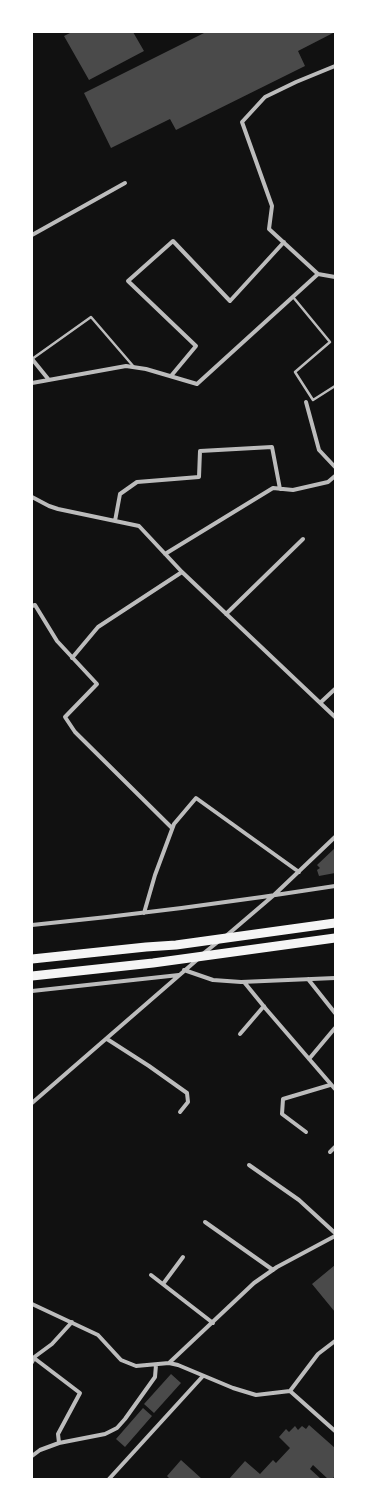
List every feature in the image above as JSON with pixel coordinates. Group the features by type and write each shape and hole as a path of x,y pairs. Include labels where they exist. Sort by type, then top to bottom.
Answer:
{"highway":[{"path":"32,959 176,945 335,922"},
{"path":"32,976 153,964 335,938"}],"street":[{"path":"335,66 265,97 242,122 272,206 270,230 318,274 335,277"},
{"path":"32,235 125,183"},
{"path":"172,376 196,346 128,281 173,241 230,301 284,242"},
{"path":"32,383 126,366 146,369 197,384 318,274"},
{"path":"32,359 49,380"},
{"path":"306,402 319,450 335,467"},
{"path":"116,521 120,494 137,482 199,477 200,450 272,447 280,489"},
{"path":"165,554 273,488 293,490 328,482 335,476"},
{"path":"32,503 34,499 58,509 139,526 182,572 335,717"},
{"path":"226,614 303,539"},
{"path":"72,658 98,626 182,572"},
{"path":"32,606 35,605 57,642 97,684 65,718 75,732 172,828"},
{"path":"320,703 335,689"},
{"path":"144,913 154,875 172,828 196,798 299,872"},
{"path":"32,1103 107,1039 184,970 274,895 335,838"},
{"path":"32,925 144,913 335,886"},
{"path":"184,970 213,980 244,982 335,978"},
{"path":"32,991 179,975"},
{"path":"308,979 335,1013"},
{"path":"244,982 335,1089"},
{"path":"240,1034 264,1006"},
{"path":"310,1059 335,1028"},
{"path":"107,1039 187,1093 188,1102 180,1112"},
{"path":"306,1132 282,1114 283,1099 330,1084"},
{"path":"330,1152 335,1147"},
{"path":"170,1363 213,1323 226,1308 254,1283 335,1234 299,1200 249,1165"},
{"path":"205,1222 274,1270"},
{"path":"163,1284 183,1257"},
{"path":"152,1275 213,1323"},
{"path":"32,1305 98,1335 121,1360 136,1366 170,1363 178,1365 233,1388 256,1395 290,1391 318,1354 335,1341"},
{"path":"59,1442 58,1434 80,1393 33,1359 52,1344 72,1322"},
{"path":"32,1456 40,1450 59,1442 104,1434 117,1428 155,1377 156,1365"},
{"path":"109,1479 203,1376"},
{"path":"290,1391 335,1431"}],"lane":[{"path":"293,297 330,342"},
{"path":"32,359 91,318 135,367"},
{"path":"335,342 330,342 295,372 313,400 335,386"}],"building":[{"path":"72,32 133,32 144,51 89,80 64,36"},
{"path":"206,32 335,32 298,51 305,66 176,130 170,119 111,148 84,93"},
{"path":"335,848 335,873 319,876 317,870 320,868 317,865"},
{"path":"335,1265 335,1312 312,1284"},
{"path":"171,1374 181,1383 154,1413 144,1404"},
{"path":"143,1408 152,1416 125,1447 116,1439"},
{"path":"309,1425 335,1448 335,1476 332,1479 328,1479 313,1465 310,1469 321,1479 229,1479 245,1461 260,1474 273,1460 276,1463 290,1448 279,1437 286,1429 289,1432 295,1426 298,1430 302,1426 306,1429"},
{"path":"181,1460 202,1479 170,1479 167,1476"}]}
